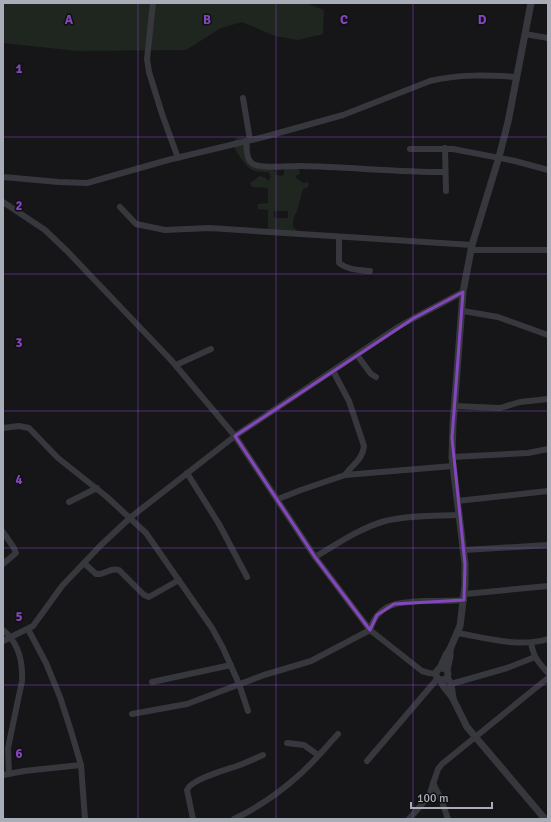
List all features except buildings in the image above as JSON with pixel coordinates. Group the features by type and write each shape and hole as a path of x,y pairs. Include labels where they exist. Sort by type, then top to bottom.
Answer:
{"street":[{"path":"367,761 441,674 450,656 450,649 460,626 466,575 452,457 454,406 463,292 472,248 508,122 531,3"},
{"path":"153,4 147,59 149,72 178,158"},
{"path":"525,34 548,38"},
{"path":"3,176 59,182 87,183 343,115 437,80 471,75 516,77"},
{"path":"243,98 248,141 248,158 251,163 261,166 301,166 406,172 445,172"},
{"path":"445,148 446,191"},
{"path":"410,149 445,148 499,157 548,170"},
{"path":"3,202 45,230 67,250 176,365 235,436 315,557 370,630 422,671 441,674 451,684 453,699"},
{"path":"120,207 136,224 165,230 209,228 339,236 472,248 548,250"},
{"path":"339,236 339,263 344,267 354,270 370,271"},
{"path":"3,641 33,626 58,592 84,563 131,517 235,436 414,318 463,292"},
{"path":"462,311 498,317 548,335"},
{"path":"176,365 211,350"},
{"path":"357,355 371,374 376,377"},
{"path":"333,372 349,401 364,446 364,452 361,457 345,475"},
{"path":"454,406 500,408 528,401 548,399"},
{"path":"3,428 19,426 29,428 58,458 131,517 146,533 212,628 231,665 248,711"},
{"path":"452,457 528,453 548,449"},
{"path":"278,499 345,475 453,466"},
{"path":"187,473 219,524 247,577"},
{"path":"69,502 96,488"},
{"path":"457,500 548,491"},
{"path":"315,557 348,537 371,526 386,521 415,517 458,516"},
{"path":"3,532 16,553 3,564"},
{"path":"464,550 548,544"},
{"path":"84,563 99,575 113,569 119,570 144,595 149,597 179,580"},
{"path":"132,714 187,704 209,697 239,684 324,656 370,630 377,615 394,604 548,586"},
{"path":"28,629 46,663 60,697 81,765 85,819"},
{"path":"3,630 11,637 20,658 22,670 21,687 8,748 6,775 81,765"},
{"path":"457,633 518,643 531,643 548,639"},
{"path":"531,643 535,657 548,672"},
{"path":"451,684 494,672 535,657"},
{"path":"152,682 231,665"},
{"path":"441,674 444,688 453,699 475,738 546,818"},
{"path":"409,819 429,796 438,769 442,764 548,678"},
{"path":"234,819 249,812 264,802 294,779 338,734"},
{"path":"287,743 304,745 318,755"},
{"path":"193,819 187,790 189,786 208,776 235,767 263,755"},
{"path":"433,783 441,799 448,819"}],"highlighted area":[{"path":"463,292 452,438 465,564 464,600 394,604 377,615 370,630 315,557 235,436 414,318"}],"shaded area":[{"path":"3,3 306,3 324,10 323,34 298,40 275,36 242,22 221,28 186,50 77,51 3,43"},
{"path":"243,136 249,143 251,147 249,149 248,159 258,164 267,164 277,175 282,176 284,174 284,170 287,165 298,166 300,174 295,177 304,183 309,183 308,187 303,189 297,211 293,219 293,227 298,231 286,236 268,229 268,210 258,209 258,204 268,203 268,188 252,187 250,183 260,176 266,178 268,181 271,177 268,172 254,171 246,165 232,142","holes":["274,211 288,211 288,218 274,218"]}]}
